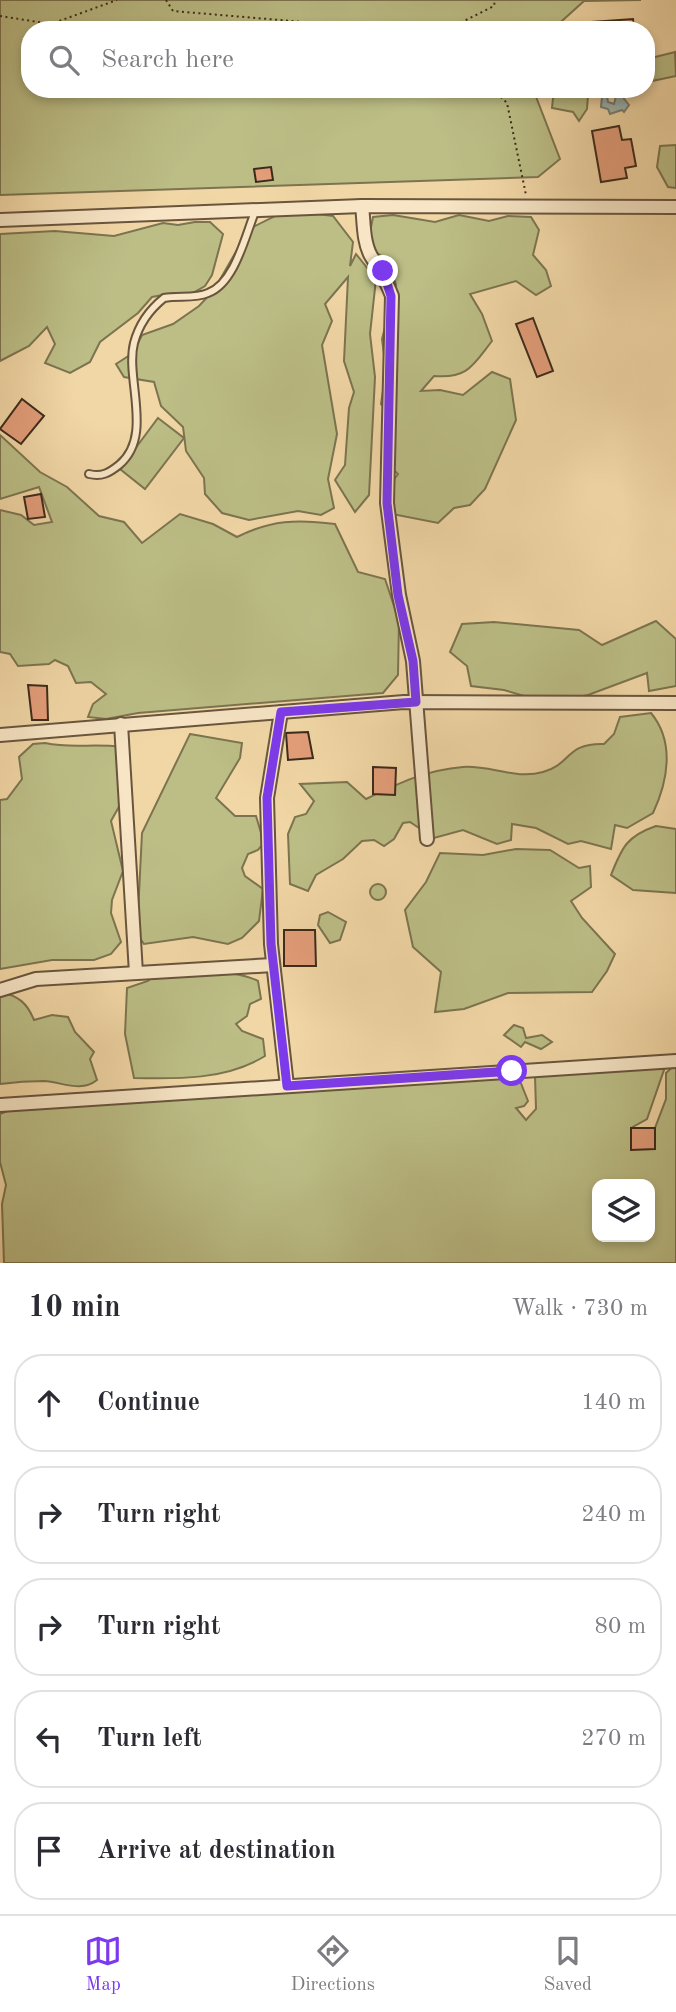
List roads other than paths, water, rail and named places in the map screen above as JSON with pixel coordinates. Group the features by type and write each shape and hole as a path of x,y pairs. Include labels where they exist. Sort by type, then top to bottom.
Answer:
{"street":[{"path":"362,206 370,255 383,271 391,296 387,503 398,595 413,661 427,839"},
{"path":"0,220 362,206 676,207"},
{"path":"0,735 416,702 676,703"},
{"path":"281,712 267,798 273,965 287,1086"},
{"path":"121,724 136,973"},
{"path":"0,990 36,979 273,965"},
{"path":"0,1105 676,1061"}],"lane":[{"path":"89,474 110,472 123,461 131,448 135,418 133,346 141,322 164,298 207,294 217,289 234,263 255,212"}],"water":[{"path":"602,98 607,98 608,102 614,104 616,98 623,98 629,105 624,112 622,110 610,114 608,109 601,107"}]}
